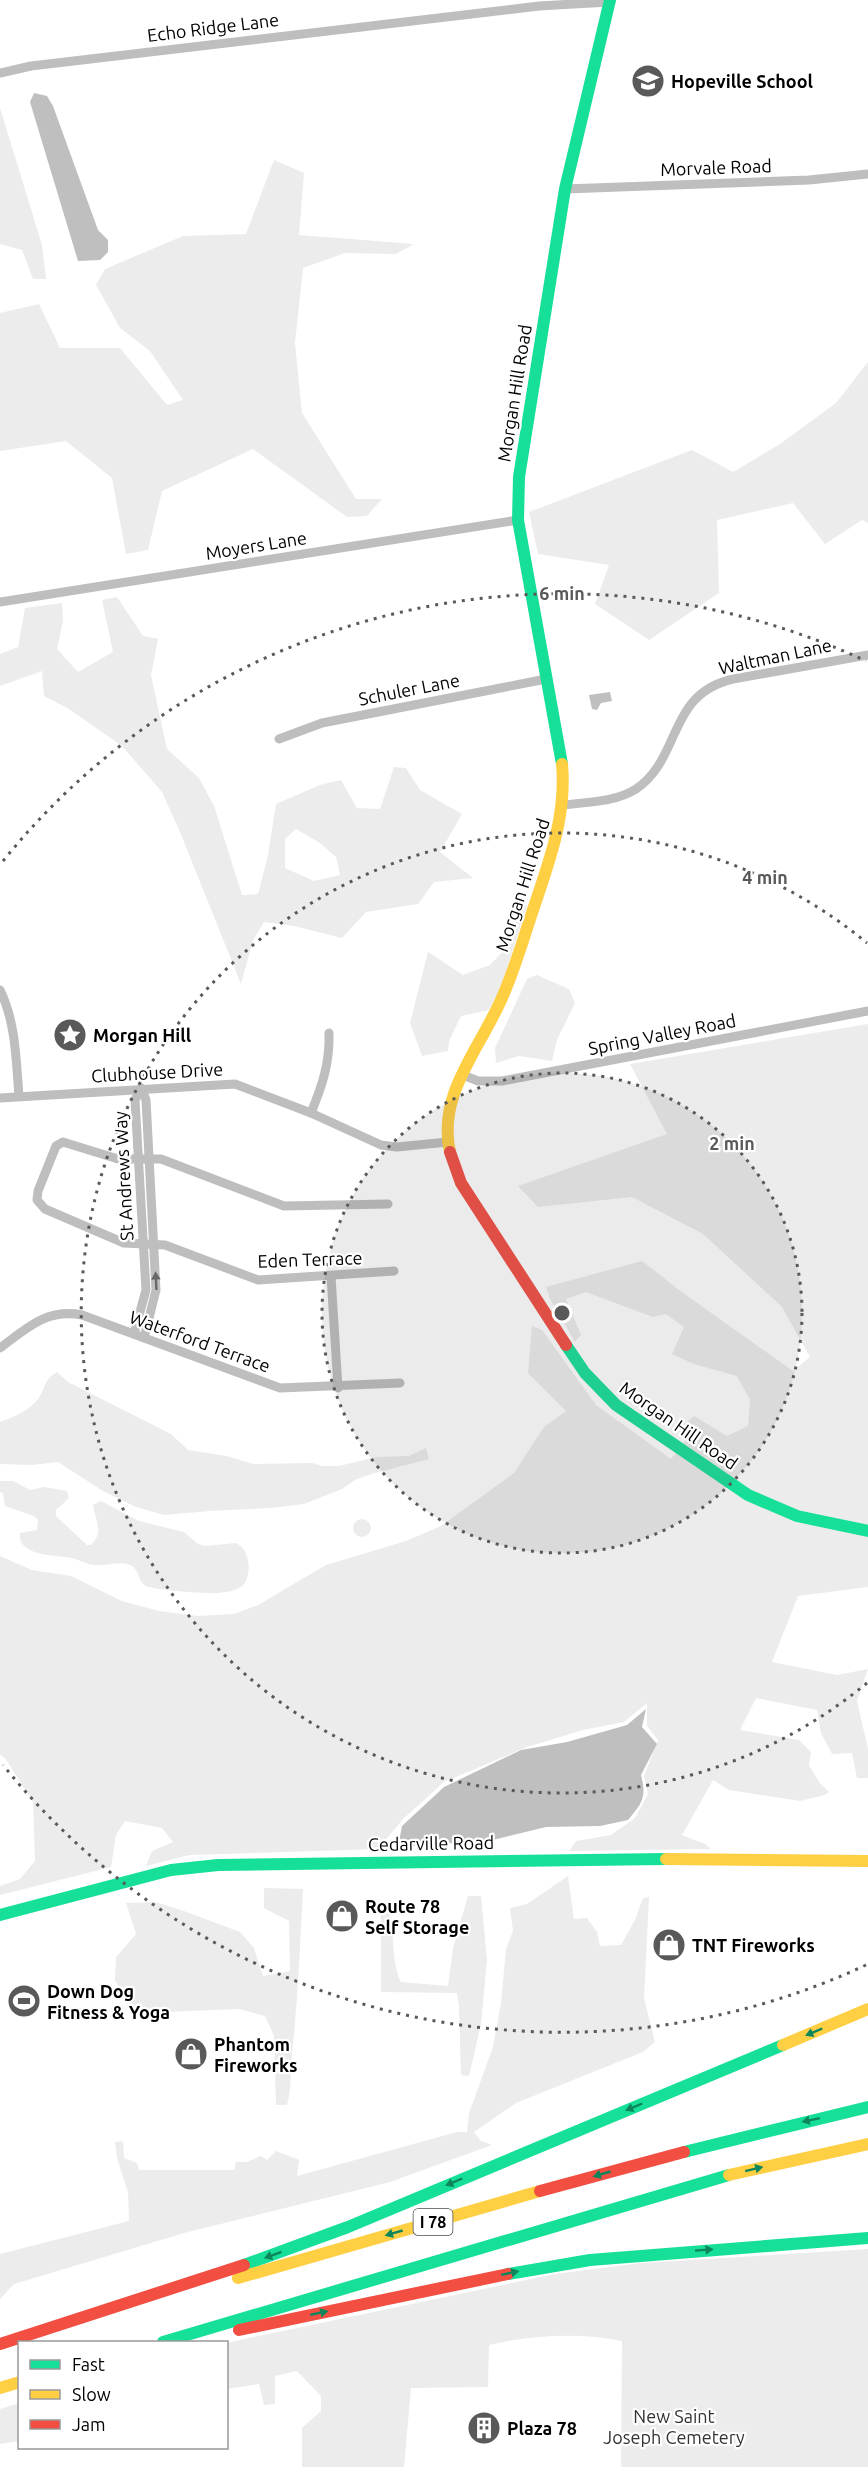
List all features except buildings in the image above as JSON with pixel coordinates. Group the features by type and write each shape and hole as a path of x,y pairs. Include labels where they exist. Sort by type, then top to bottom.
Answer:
{"main road":[{"name":"Morgan Hill Road","path":"610,1 566,189 519,477 518,520 562,765 564,805 556,843 511,977 450,1105 446,1126 448,1142 461,1183 585,1373 608,1398 757,1500 797,1516 868,1531"},
{"name":"Cedarville Road","path":"0,1916 161,1872 218,1864 694,1859 868,1861"},
{"path":"0,2345 253,2262 348,2227 868,2009"},
{"name":"I 78","path":"0,2345 630,2166 735,2138 868,2107"},
{"name":"I 78","path":"170,2341 697,2183 797,2158 868,2144"},
{"path":"189,2341 526,2270 621,2257 868,2238"},
{"path":"0,2388 18,2383"}],"street":[{"name":"Echo Ridge Lane","path":"0,73 54,63 539,3 610,1"},
{"name":"Morvale Road","path":"566,189 802,180 868,174"},
{"name":"Moyers Lane","path":"0,602 518,520"},
{"name":"Waltman Lane","path":"564,805 622,796 644,783 660,763 687,709 702,693 715,685 733,679 868,655"},
{"name":"Schuler Lane","path":"279,739 322,723 546,680"},
{"path":"0,990 9,1009 15,1041 19,1096"},
{"name":"Spring Valley Road","path":"463,1075 475,1081 502,1081 868,1011"},
{"path":"311,1113 324,1080 329,1033"},
{"name":"Clubhouse Drive","path":"0,1098 235,1084 311,1113 389,1147 448,1142"},
{"name":"St Andrews Way","path":"141,1088 146,1100 156,1296 144,1338"},
{"name":"St Andrews Way","path":"134,1334 146,1290 135,1100 141,1088"},
{"name":"Eden Terrace","path":"138,1160 118,1159 63,1142 56,1146 38,1191 37,1200 45,1209 124,1243 165,1245 258,1280 394,1271"},
{"path":"138,1160 161,1159 284,1206 388,1204"},
{"path":"331,1276 338,1388"},
{"name":"Waterford Terrace","path":"3,1346 49,1315 62,1312 82,1315 280,1388 338,1388 400,1383"},
{"path":"0,1335 3,1346"}],"green space":[{"path":"0,108 42,245 46,279 33,279 22,250 0,244"},
{"path":"274,160 304,173 299,235 414,244 396,254 345,253 303,268 295,343 302,413 356,499 382,499 367,516 347,517 253,449 162,491 148,550 126,554 112,478 66,441 0,451 0,313 39,304 60,348 120,348 167,405 183,400 150,351 120,328 96,285 105,269 183,236 246,234"},
{"path":"868,362 868,523 862,520 825,544 793,503 717,520 719,593 649,640 595,604 609,565 538,554 529,512 692,450 733,472 780,444 836,403"},
{"path":"117,597 143,636 158,639 151,675 167,749 199,778 214,806 242,895 258,894 268,855 276,804 320,785 341,780 357,808 380,809 394,767 406,768 420,790 462,814 440,852 473,878 434,882 418,904 366,912 342,938 294,926 264,922 253,940 241,984 162,792 122,746 69,709 44,696 42,671 0,686 0,654 18,647 25,608 62,603 63,621 57,649 78,672 113,652 102,600","holes":["296,829 320,843 336,857 340,875 314,881 285,868 285,839"]},
{"path":"519,904 527,906 502,984 489,1010 461,1016 449,1041 448,1051 422,1056 410,1023 428,952 463,975 490,965 512,942"},
{"path":"537,975 569,989 575,1003 557,1040 552,1061 519,1056 496,1063 495,1048 527,979"},
{"path":"868,1024 868,1587 798,1596 772,1662 837,1675 868,1669 857,1701 868,1749 868,1778 857,1778 852,1753 832,1754 821,1733 817,1710 756,1698 740,1730 799,1740 811,1752 809,1765 819,1782 829,1792 800,1801 729,1790 713,1780 682,1835 705,1844 711,1849 569,1851 576,1841 611,1835 635,1818 648,1794 644,1776 658,1740 647,1726 647,1703 624,1722 583,1730 527,1747 444,1782 403,1819 378,1849 190,1855 146,1866 152,1851 173,1842 162,1828 125,1821 116,1835 111,1867 0,1895 0,1886 20,1879 35,1861 33,1802 5,1758 0,1755 0,1556 32,1570 71,1576 122,1601 159,1611 197,1616 234,1614 258,1605 326,1565 406,1541 441,1526 514,1473 544,1427 566,1411 528,1373 532,1326 542,1330 596,1405 671,1459 685,1441 685,1424 694,1416 727,1436 748,1426 750,1400 737,1376 694,1364 672,1354 684,1327 666,1314 653,1317 586,1292 566,1299 581,1335 575,1342 550,1299 546,1287 642,1261 793,1371 810,1357 782,1307 703,1234 632,1197 538,1207 518,1186 667,1134 630,1064"},
{"path":"57,1372 68,1382 171,1434 188,1450 227,1456 253,1464 312,1463 322,1466 339,1466 376,1457 409,1456 426,1448 429,1459 371,1474 355,1480 342,1489 304,1504 164,1515 136,1507 103,1491 58,1462 32,1465 0,1464 0,1422 30,1407 41,1395 49,1378"},
{"path":"0,1481 13,1481 30,1490 44,1487 67,1491 69,1498 56,1510 56,1516 87,1545 91,1545 98,1535 93,1505 101,1501 139,1521 184,1532 198,1544 205,1546 236,1543 241,1546 247,1556 249,1568 247,1579 239,1588 218,1593 159,1589 143,1584 135,1569 130,1565 121,1563 94,1565 72,1558 31,1551 21,1541 20,1533 37,1530 38,1520 34,1516 5,1506 3,1493 0,1492"},
{"path":"362,1519 368,1522 371,1528 368,1534 362,1537 356,1534 353,1528 356,1522"},
{"path":"568,1876 574,1919 587,1918 597,1932 600,1946 621,1945 635,1920 643,1898 649,1897 644,1998 655,2042 643,2052 516,2103 474,2132 481,2141 492,2145 390,2182 184,2233 14,2284 0,2299 0,2254 129,2221 128,2192 117,2158 115,2142 123,2141 124,2158 137,2163 139,2170 234,2170 236,2162 247,2162 261,2156 267,2160 276,2151 299,2160 297,2176 457,2132 467,2132 469,2113 493,2047 501,2003 506,1949 513,1931 510,1908 527,1904"},
{"path":"264,1888 303,1889 296,2013 287,2105 276,2105 274,2036 265,2016 239,2009 140,2013 123,1995 115,1980 116,1957 136,1934 126,1903 155,1902 240,1932 254,1948 263,1976 290,1971 289,1921 264,1908"},
{"path":"468,1896 481,1896 487,1960 481,2024 469,2076 461,2075 457,1993 381,1992 381,1904 388,1907 395,1964 401,1982 448,1986 453,1948"},
{"name":"New Saint Joseph Cemetery","path":"868,2249 868,2467 621,2467 622,2341 606,2338 555,2336 489,2345 488,2387 411,2388 404,2467 302,2467 302,2428 321,2411 321,2396 297,2371 275,2376 275,2404 264,2405 259,2384 228,2389 228,2343 555,2274 641,2263"},
{"path":"18,2403 18,2441 0,2444 0,2409"}],"shaded area":[{"path":"34,93 47,96 53,106 98,230 108,240 108,252 100,260 78,261 30,102"},
{"path":"610,692 612,701 601,703 597,710 592,709 589,695"},
{"path":"646,1709 642,1727 657,1744 641,1775 642,1800 628,1820 600,1826 546,1827 493,1840 398,1847 402,1826 444,1787 521,1750 567,1742 627,1725"}],"traffic: fast":[{"path":"562,764 518,520 519,477 565,189 610,0"},
{"path":"566,1345 585,1373 616,1405 748,1495 797,1516 868,1531"},
{"path":"0,1915 171,1870 218,1865 666,1859"},
{"path":"244,2265 348,2227 783,2045"},
{"path":"684,2152 868,2107"},
{"path":"166,2341 729,2175"},
{"path":"508,2274 590,2260 868,2238"}],"traffic: slow":[{"path":"450,1152 449,1111 455,1092 462,1073 505,990 549,862 562,804 562,764"},
{"path":"666,1859 868,1861"},
{"path":"783,2045 868,2009"},
{"path":"729,2175 868,2144"},
{"path":"238,2278 540,2191"},
{"path":"0,2388 18,2383"}],"traffic: jam":[{"path":"450,1152 461,1183 566,1345"},
{"path":"540,2191 684,2152"},
{"path":"0,2344 244,2265"},
{"path":"239,2330 508,2274"}],"place":[{"name":"Hopeville School","path":"648,81"},
{"name":"Morgan Hill","path":"70,1035"},
{"name":"Route 78 Self Storage","path":"342,1916"},
{"name":"TNT Fireworks","path":"669,1945"},
{"name":"Down Dog Fitness & Yoga","path":"24,2001"},
{"name":"Phantom Fireworks","path":"191,2054"},
{"name":"Plaza 78","path":"484,2428"}]}
